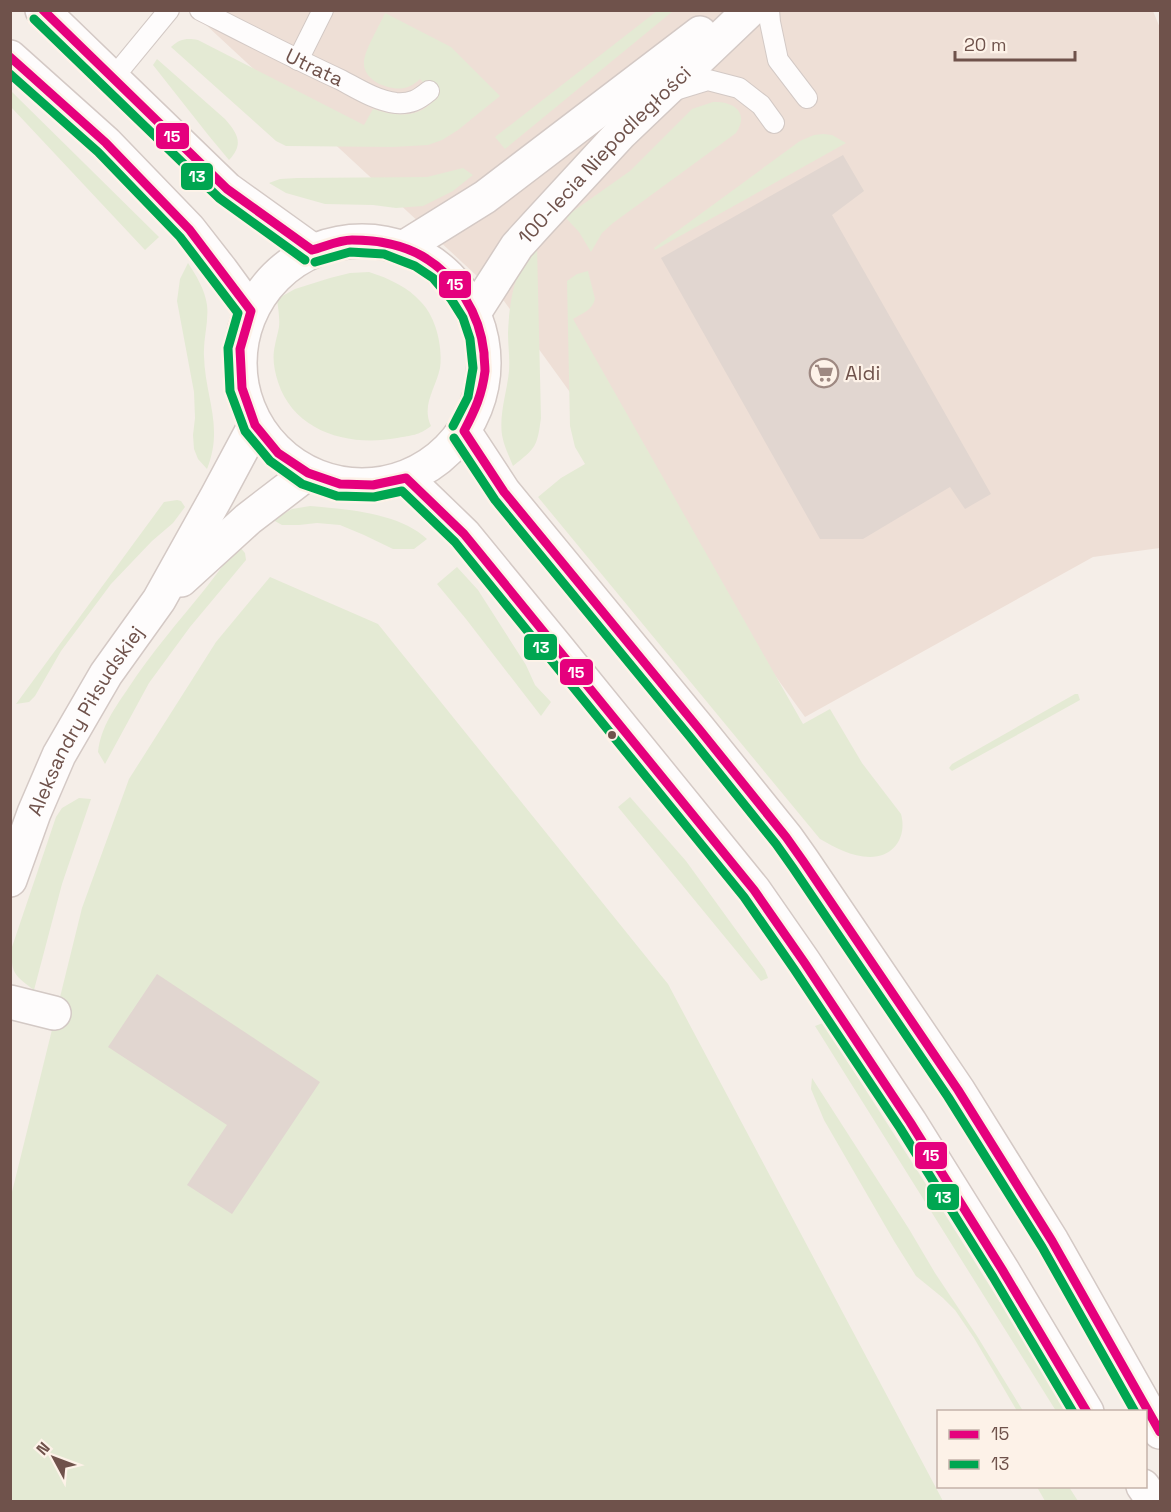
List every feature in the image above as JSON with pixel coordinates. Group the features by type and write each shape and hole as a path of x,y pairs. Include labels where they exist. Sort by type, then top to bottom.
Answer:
{"main road":[{"path":"42,10 227,189 312,250"},
{"name":"100-lecia Niepodległości","path":"403,248 485,197 731,10"},
{"name":"100-lecia Niepodległości","path":"474,313 518,246 620,134 750,10"},
{"path":"10,57 106,143 189,229 251,311"},
{"path":"349,240 386,242 403,248 421,255 441,269 461,292 474,313 482,336 485,369 479,401 464,431 448,451 428,466 406,478 373,485 340,484 308,474 278,453 255,424 242,388 240,349 251,311 266,286 287,265 312,250 349,240"},
{"name":"Aleksandry Piłsudskiej","path":"10,880 34,813 59,755 106,674 159,600 218,496 255,424"},
{"path":"464,431 504,492 699,729 803,861 964,1100 1052,1241 1161,1431"},
{"name":"Aleksandry Piłsudskiej","path":"159,600 248,519 308,474"},
{"path":"406,478 464,534 754,890 910,1122 1087,1410"},
{"path":"10,1002 54,1013"},
{"path":"1144,1488 1154,1502"}],"lane":[{"path":"113,78 169,10"},
{"name":"Utrata","path":"200,10 379,99 394,103 407,103 418,100 429,91"},
{"path":"298,60 323,10"},
{"path":"769,10 778,60 807,98"},
{"path":"661,95 708,80 739,88 761,105 774,123"}],"shaded area":[{"path":"191,11 1153,11 1160,28 1160,548 1093,557 805,717 504,301"}],"green space":[{"path":"657,11 673,11 505,149 495,137"},
{"path":"385,13 451,47 500,96 458,130 428,145 286,146 276,141 171,47 183,40 198,40 364,125 373,109 391,114 410,114 422,110 438,98 420,79 408,87 398,89 379,84 368,75 364,59"},
{"path":"157,59 225,119 233,129 238,144 229,160 153,65"},
{"path":"11,91 159,237 145,250 11,107"},
{"path":"713,102 727,103 737,109 741,119 736,133 613,223 602,233 591,252 579,232 565,217 630,171 692,109"},
{"path":"823,134 832,135 846,143 655,250 654,248 800,141"},
{"path":"463,168 473,175 453,191 423,206 396,208 325,204 286,193 269,183 280,179 297,178 427,177"},
{"path":"537,247 541,418 534,446 513,466 504,443 501,427 509,371 509,315 517,277 525,261"},
{"path":"188,263 202,288 207,305 204,356 214,439 207,469 198,459 194,449 194,392 177,301 180,279"},
{"path":"588,271 594,303 573,319 803,724 830,709 862,763 901,814 900,837 897,844 886,853 870,857 857,855 820,839 538,497 561,478 585,464 575,447 570,426 567,281 577,274"},
{"path":"369,272 397,284 416,297 431,316 437,333 441,360 428,404 428,418 431,426 415,435 360,440 326,432 310,424 297,413 286,399 278,382 274,359 279,324 277,299 295,289 330,278 350,273"},
{"path":"181,501 185,507 173,523 152,541 111,584 61,651 35,696 29,702 16,704 164,502"},
{"path":"310,506 356,511 388,518 416,530 427,539 414,549 393,549 340,525 317,523 282,525 273,520 292,509"},
{"path":"238,545 245,553 246,560 190,627 149,683 105,764 98,752 105,726 114,710 147,661"},
{"path":"457,567 478,590 526,665 535,685 551,702 541,716 437,584"},
{"path":"270,577 378,624 668,984 943,1501 11,1502 11,1196 82,908 129,779 216,642"},
{"path":"1078,694 1080,700 952,771 949,768 952,764"},
{"path":"630,797 686,861 765,970 768,978 761,981 618,807"},
{"path":"79,798 91,799 62,884 34,990 15,972 12,947 56,817 62,808"},
{"path":"823,1023 1067,1410 1055,1410 815,1026"},
{"path":"812,1078 1022,1410 1016,1410 955,1310 916,1276 824,1120 811,1089"},
{"path":"1038,1488 1070,1488 1078,1501 1045,1501"}],"building":[{"name":"Aldi","path":"843,155 864,191 832,215 991,494 965,509 950,487 863,539 820,539 661,258"},
{"path":"157,974 320,1082 232,1214 187,1185 227,1125 108,1047"}],"transit line":[{"name":"15","path":"43,10 227,189 312,250"},
{"name":"13","path":"34,19 219,198 305,260"},
{"name":"15","path":"10,57 106,143 189,229 251,311 240,349 242,388 255,425 278,453 308,473 340,484 373,485 406,478 464,534 754,890 910,1122 1086,1410"},
{"name":"13","path":"10,74 98,152 180,237 238,313 228,348 230,391 245,431 270,461 302,484 337,496 374,497 402,491 455,542 744,897 900,1128 993,1277 1072,1410"},
{"name":"15","path":"312,250 347,240 370,241 406,248 435,264 456,285 465,297 478,324 485,366 480,395 464,431"},
{"name":"13","path":"315,262 350,252 384,254 415,266 433,278 451,299 463,318 470,339 473,368 468,397 453,426"},
{"name":"15","path":"464,431 504,492 699,729 803,861 958,1090 1052,1241 1160,1432"},
{"name":"13","path":"454,438 495,500 690,737 793,868 948,1097 1042,1247 1134,1410"}],"place":[{"name":"Aldi","path":"824,373"}]}
